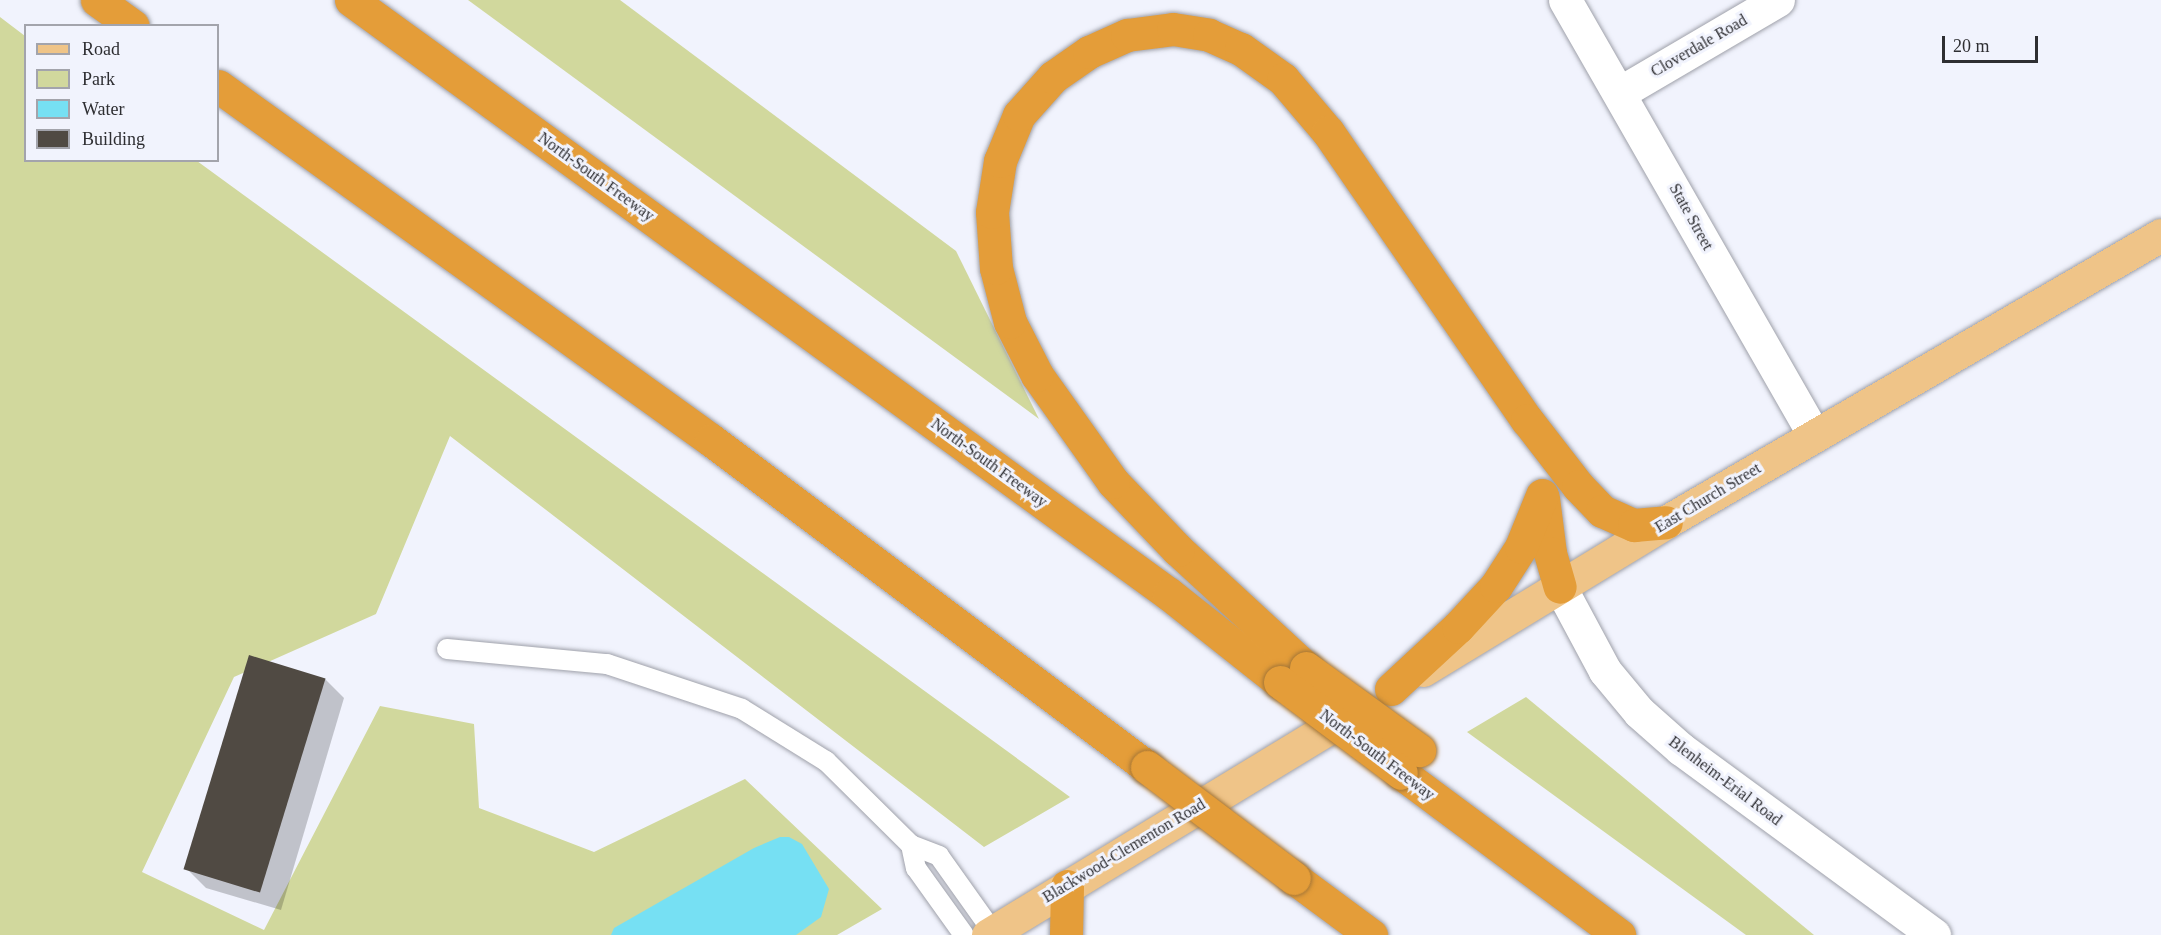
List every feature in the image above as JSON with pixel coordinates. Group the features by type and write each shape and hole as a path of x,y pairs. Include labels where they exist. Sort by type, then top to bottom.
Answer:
{"highway":[{"path":"97,0 130,24"},
{"name":"North-South Freeway","path":"351,0 1169,594 1293,675 1410,761 1467,822 1619,935"},
{"path":"1293,675 1113,482 1037,375 1010,322 996,268 992,212 999,161 1019,115 1053,78 1089,52 1127,34 1173,29 1209,34 1241,49 1283,79 1328,132 1527,420 1602,511 1634,525 1666,522"},
{"path":"219,87 711,440 1371,935"},
{"path":"1527,420 1542,495 1550,553 1560,587"},
{"path":"1391,689 1458,627 1496,586 1521,547 1542,495"},
{"path":"1066,935 1063,920 1067,886"}],"main road":[{"name":"East Church Street","path":"1260,768 1666,522 2161,235"},
{"name":"Blackwood-Clementon Road","path":"982,934 1067,886 1260,768"}],"street":[{"name":"State Street","path":"1565,0 1621,92 1814,435"},
{"name":"Cloverdale Road","path":"1621,92 1778,0"},
{"name":"Blenheim-Erial Road","path":"1560,587 1605,671 1639,712 1681,749 1934,935"}],"lane":[{"path":"447,649 607,664 742,709 826,761 911,845 939,856 982,934"},
{"path":"911,845 916,868 982,934"}],"green space":[{"path":"468,0 620,0 956,251 1039,419"},
{"path":"0,17 24,35 24,162 198,162 1070,797 984,847 450,436 376,614 234,677 142,872 264,930 380,706 474,724 479,808 594,852 745,779 882,909 837,935 0,935"},
{"path":"1526,697 1814,935 1746,935 1467,732"}],"water":[{"path":"780,837 789,837 802,844 829,889 821,917 796,935 611,935 614,928 754,848"}],"building":[{"path":"249,655 326,678 260,893 184,869"}]}
